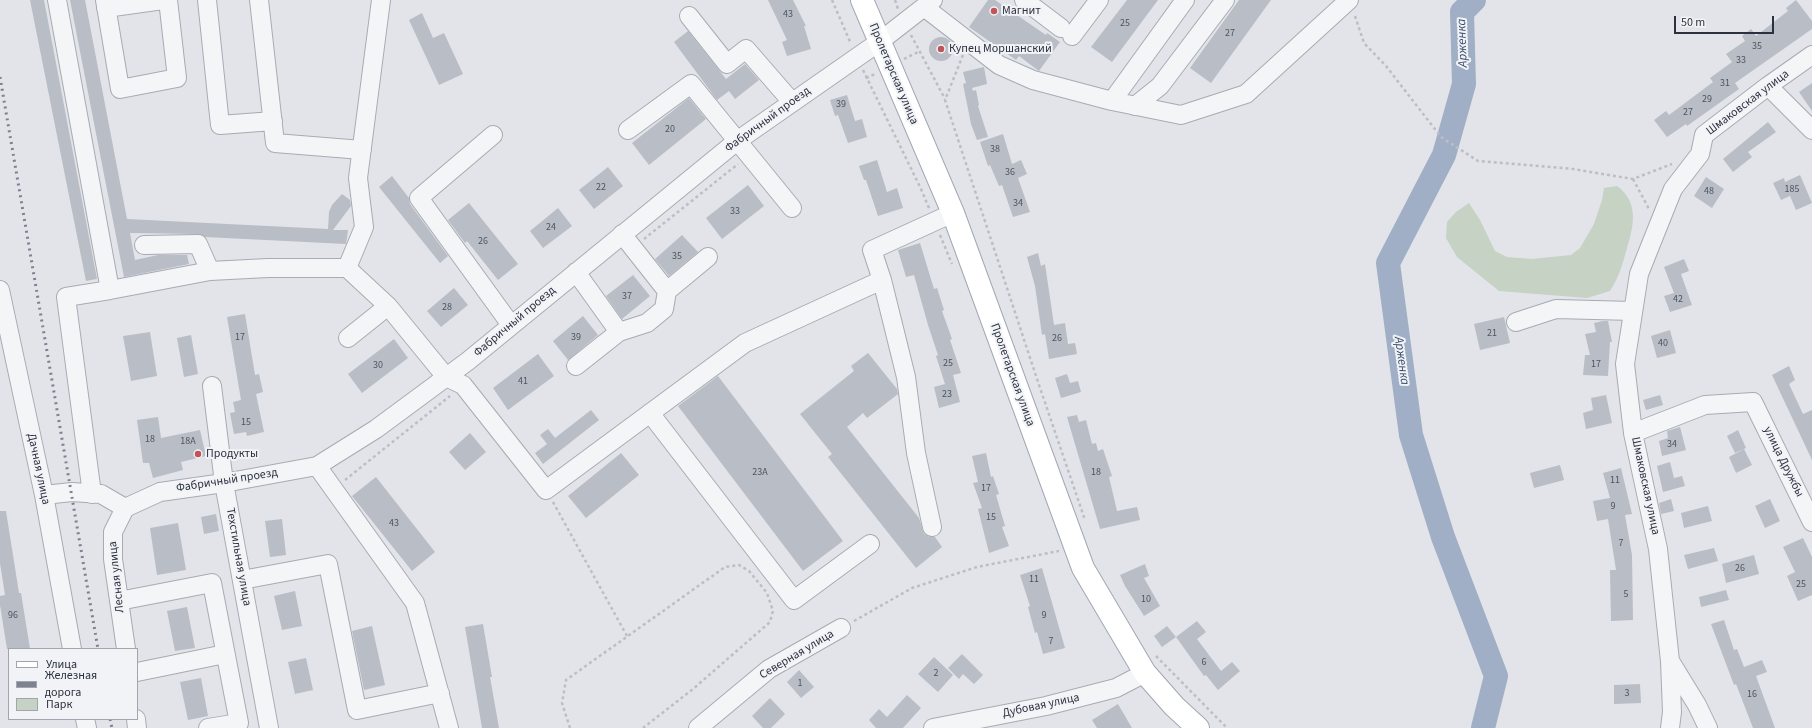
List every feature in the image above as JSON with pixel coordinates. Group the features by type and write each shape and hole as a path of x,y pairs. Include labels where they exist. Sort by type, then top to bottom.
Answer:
{"main road":[{"name":"Пролетарская улица","path":"862,0 879,42 943,217 1083,568 1145,673 1174,706 1198,728"}],"street":[{"path":"56,0 110,290"},
{"path":"164,0 106,4 120,89 177,78 168,0"},
{"path":"207,0 220,125 273,120"},
{"path":"259,0 275,142 362,150"},
{"path":"347,268 364,227 358,178 381,0"},
{"path":"1024,0 1067,32 1099,0"},
{"path":"1112,101 1185,0"},
{"path":"1135,106 1160,86 1226,0"},
{"path":"929,3 969,42 999,65 1033,80 1112,101 1181,115 1246,94 1349,0"},
{"name":"Фабричный проезд","path":"125,508 160,492 224,483 317,466 376,429 446,377 737,141 879,42 929,3"},
{"path":"689,16 727,64 746,49 792,102"},
{"name":"Шмаковская улица","path":"1670,728 1672,712 1670,661 1658,549 1633,433 1625,364 1638,274 1673,189 1700,154 1704,135 1768,86 1812,55"},
{"path":"628,130 691,84 792,208"},
{"path":"1768,86 1812,130"},
{"path":"492,135 419,198 511,325"},
{"path":"932,527 916,453 906,378 882,280 872,250 943,217"},
{"path":"622,234 667,291"},
{"path":"144,245 198,244 210,271"},
{"path":"576,366 619,332 646,323 664,309 667,291 708,257"},
{"path":"92,494 66,297 210,271 268,268 347,268 388,306 446,377 463,385 546,490 745,343 882,280"},
{"path":"576,272 619,332"},
{"name":"Дачная улица","path":"0,290 44,495 72,648"},
{"path":"348,338 388,306"},
{"path":"1516,322 1556,309 1633,311"},
{"name":"Техстильная улица","path":"212,386 224,483 269,728"},
{"name":"улица Дружбы","path":"1633,433 1705,405 1753,402 1812,522"},
{"path":"650,413 794,600 870,544"},
{"path":"317,466 415,603 450,728"},
{"path":"44,495 72,492 101,494 125,508"},
{"name":"Лесная улица","path":"125,508 113,532 113,559 126,648"},
{"path":"242,580 328,564 357,710 440,693"},
{"path":"119,601 212,583 239,723 208,728"},
{"name":"Северная улица","path":"698,728 770,669 841,628"},
{"path":"138,672 225,654"},
{"name":"Шмаковская улица","path":"1670,661 1697,704 1708,728"},
{"name":"Дубовая улица","path":"934,728 1046,706 1116,688 1145,673"}],"path":[{"path":"832,0 856,57 921,189 943,217 954,270"},
{"path":"1349,0 1364,43 1386,66 1441,137 1478,161 1573,170 1633,179 1700,154"},
{"path":"904,22 945,100 1038,382 1087,524"},
{"path":"945,100 969,42"},
{"path":"1633,179 1658,226"},
{"path":"546,490 627,636"},
{"path":"1057,544 1061,556"},
{"path":"841,628 912,588 977,567 1060,551"},
{"path":"570,728 562,703 566,680 725,566 739,565 749,571 767,593 773,611 770,622 644,728"},
{"path":"1154,653 1227,728"}],"green space":[{"path":"1617,186 1629,199 1632,207 1633,222 1629,239 1620,270 1610,291 1587,298 1499,291 1457,257 1446,238 1447,222 1456,212 1469,203 1480,220 1495,251 1507,257 1532,259 1571,255 1580,248 1594,224 1602,200 1604,188"}],"building":[{"path":"30,0 44,0 97,279 86,281"},
{"path":"70,0 85,0 127,219 328,229 329,212 332,205 342,194 350,200 351,206 333,230 348,230 346,244 205,237 198,234 130,233 135,260 158,255 187,255 189,264 124,277"},
{"path":"768,0 793,0 806,26 804,26 811,49 787,56 782,42 787,40"},
{"path":"988,0 995,0 1046,35 1047,33 1060,42 1039,71 1019,56 1016,60 969,27"},
{"path":"1127,0 1158,0 1112,62 1091,47"},
{"path":"1239,0 1271,0 1211,83 1190,68"},
{"path":"1796,0 1812,21 1812,29 1735,83 1739,89 1687,126 1686,124 1667,137 1654,120 1666,111 1669,115 1713,82 1710,78 1732,62 1726,54 1745,41 1742,36 1751,29 1756,36 1788,11 1786,8"},
{"path":"422,13 433,38 444,33 463,74 439,85 409,20"},
{"path":"688,31 726,79 745,64 759,80 735,99 729,91 717,100 674,42"},
{"path":"941,37 950,40 953,49 950,58 941,61 932,58 929,49 932,40"},
{"path":"984,67 987,84 972,88 973,91 976,90 978,106 988,137 977,140 971,124 963,84 966,83 963,72"},
{"path":"1812,83 1812,111 1799,92"},
{"path":"847,95 855,121 862,119 867,137 848,143 838,115 835,116 830,100"},
{"path":"689,98 706,119 649,165 632,143"},
{"path":"1768,122 1776,132 1748,152 1752,157 1733,172 1723,159"},
{"path":"1003,134 1012,164 1021,160 1027,174 1018,178 1030,212 1013,217 1002,185 999,186 990,165 988,166 980,142"},
{"path":"877,160 887,192 897,188 903,208 878,216 866,180 864,180 859,166"},
{"path":"608,167 623,186 594,209 579,190"},
{"path":"1800,175 1812,203 1796,210 1790,196 1781,200 1773,183 1784,178 1785,182"},
{"path":"392,176 409,198 410,204 448,256 440,263 379,187"},
{"path":"1706,177 1724,189 1712,208 1694,196"},
{"path":"748,185 764,206 722,239 706,218"},
{"path":"469,203 518,264 498,280 467,241 465,243 448,220"},
{"path":"558,208 572,226 543,248 530,231"},
{"path":"682,235 698,252 669,276 655,259"},
{"path":"920,243 934,289 937,288 944,310 942,311 952,339 950,340 961,373 953,375 960,402 939,408 934,387 945,384 936,356 938,355 914,275 906,277 898,250"},
{"path":"1038,253 1041,266 1045,264 1054,325 1065,323 1068,344 1075,343 1077,354 1049,359 1045,334 1042,335 1035,286 1027,257"},
{"path":"1684,259 1689,271 1681,274 1692,305 1670,312 1664,296 1674,293 1664,267"},
{"path":"633,275 650,296 622,319 606,296"},
{"path":"454,288 468,305 441,327 427,311"},
{"path":"245,314 255,375 259,374 263,392 256,394 264,432 247,436 246,432 234,434 230,413 235,412 233,402 241,400 227,317"},
{"path":"583,316 598,335 568,360 553,341"},
{"path":"1504,317 1510,343 1480,350 1474,324"},
{"path":"1608,321 1612,342 1610,342 1608,376 1583,375 1585,355 1590,355 1585,334 1596,332 1594,323"},
{"path":"1670,330 1676,353 1657,358 1651,336"},
{"path":"150,332 157,376 131,381 123,336"},
{"path":"191,335 198,374 184,377 177,338"},
{"path":"394,339 408,358 362,393 348,374"},
{"path":"868,353 897,389 898,394 867,418 863,413 847,427 919,518 924,534 929,537 935,537 942,547 916,568 828,457 832,454 800,414 854,371 851,366"},
{"path":"538,354 554,376 508,410 493,388"},
{"path":"1789,366 1795,380 1789,384 1803,414 1812,410 1812,460 1772,375"},
{"path":"1067,374 1070,383 1078,381 1081,392 1061,398 1055,378"},
{"path":"718,376 843,541 803,571 678,406"},
{"path":"1606,395 1612,423 1586,429 1583,413 1593,410 1591,398"},
{"path":"1660,395 1663,405 1646,410 1643,400"},
{"path":"591,410 599,420 543,464 535,453 547,444 540,435 548,429 555,438"},
{"path":"1077,415 1079,422 1086,420 1092,444 1096,443 1098,451 1103,449 1112,476 1109,477 1117,511 1137,507 1140,520 1100,529 1067,417"},
{"path":"158,417 161,438 200,430 206,456 181,462 183,470 153,478 149,463 143,463 137,420"},
{"path":"1680,427 1686,450 1662,456 1659,441 1668,438 1667,431"},
{"path":"1738,430 1746,448 1735,453 1727,436"},
{"path":"470,433 486,452 465,470 449,452"},
{"path":"1744,449 1752,465 1736,473 1729,457"},
{"path":"621,453 639,475 586,518 568,496"},
{"path":"986,453 991,477 993,476 999,494 996,495 1005,526 1002,527 1009,546 989,553 978,509 982,508 973,483 978,482 972,456"},
{"path":"1670,462 1674,478 1682,476 1685,486 1663,492 1657,466"},
{"path":"1560,465 1564,480 1534,488 1530,473"},
{"path":"1621,468 1632,514 1625,515 1632,555 1633,620 1611,621 1610,570 1616,570 1608,519 1597,521 1593,501 1610,498 1603,473"},
{"path":"376,477 435,552 412,571 352,496"},
{"path":"1671,499 1674,511 1661,514 1659,503"},
{"path":"1770,499 1780,521 1765,528 1755,506"},
{"path":"1708,506 1712,521 1684,528 1681,513"},
{"path":"0,511 6,511 19,593 21,593 30,648 7,649 0,605 0,596 5,595 0,563"},
{"path":"216,514 219,531 204,534 201,517"},
{"path":"282,519 286,555 270,557 265,521"},
{"path":"178,523 186,570 157,575 150,528"},
{"path":"1803,538 1812,557 1812,595 1798,601 1787,576 1795,572 1783,547"},
{"path":"1714,548 1718,561 1688,569 1684,555"},
{"path":"1754,555 1759,574 1726,583 1722,564"},
{"path":"1145,564 1149,576 1144,578 1160,606 1144,616 1125,586 1120,575"},
{"path":"1042,568 1065,648 1043,654 1037,632 1035,633 1028,607 1030,606 1020,575"},
{"path":"1726,590 1729,600 1701,607 1699,597"},
{"path":"295,591 302,626 282,630 274,596"},
{"path":"187,607 195,648 175,651 167,611"},
{"path":"1724,620 1734,650 1737,649 1744,667 1762,660 1767,672 1756,676 1775,728 1753,728 1736,684 1734,685 1711,624"},
{"path":"1197,621 1206,632 1197,639 1221,671 1232,662 1240,671 1218,690 1206,675 1204,676 1176,637"},
{"path":"483,624 499,728 482,728 465,627"},
{"path":"372,626 385,685 364,690 352,631"},
{"path":"1167,626 1176,637 1162,647 1154,636"},
{"path":"962,654 983,675 974,684 963,674 959,679 948,668"},
{"path":"934,657 953,675 938,692 918,674"},
{"path":"306,658 313,690 295,694 288,662"},
{"path":"799,670 814,687 801,698 787,682"},
{"path":"201,678 208,716 188,720 180,682"},
{"path":"1640,684 1641,703 1614,704 1614,685"},
{"path":"907,695 921,708 903,728 876,728 869,720 879,709 887,717"},
{"path":"770,698 785,714 771,728 763,728 752,716"},
{"path":"1118,704 1132,728 1097,728 1092,720"}],"waterway":[{"name":"Арженка","path":"1474,0 1462,12 1464,84 1444,155 1388,263 1411,435 1443,537 1496,676 1483,728"}],"railway":[{"path":"0,77 98,648"},
{"path":"110,720 112,728"}],"place":[{"name":"Магнит","path":"994,11"},
{"name":"Купец Моршанский","path":"941,49"},
{"name":"Продукты","path":"198,454"}]}
